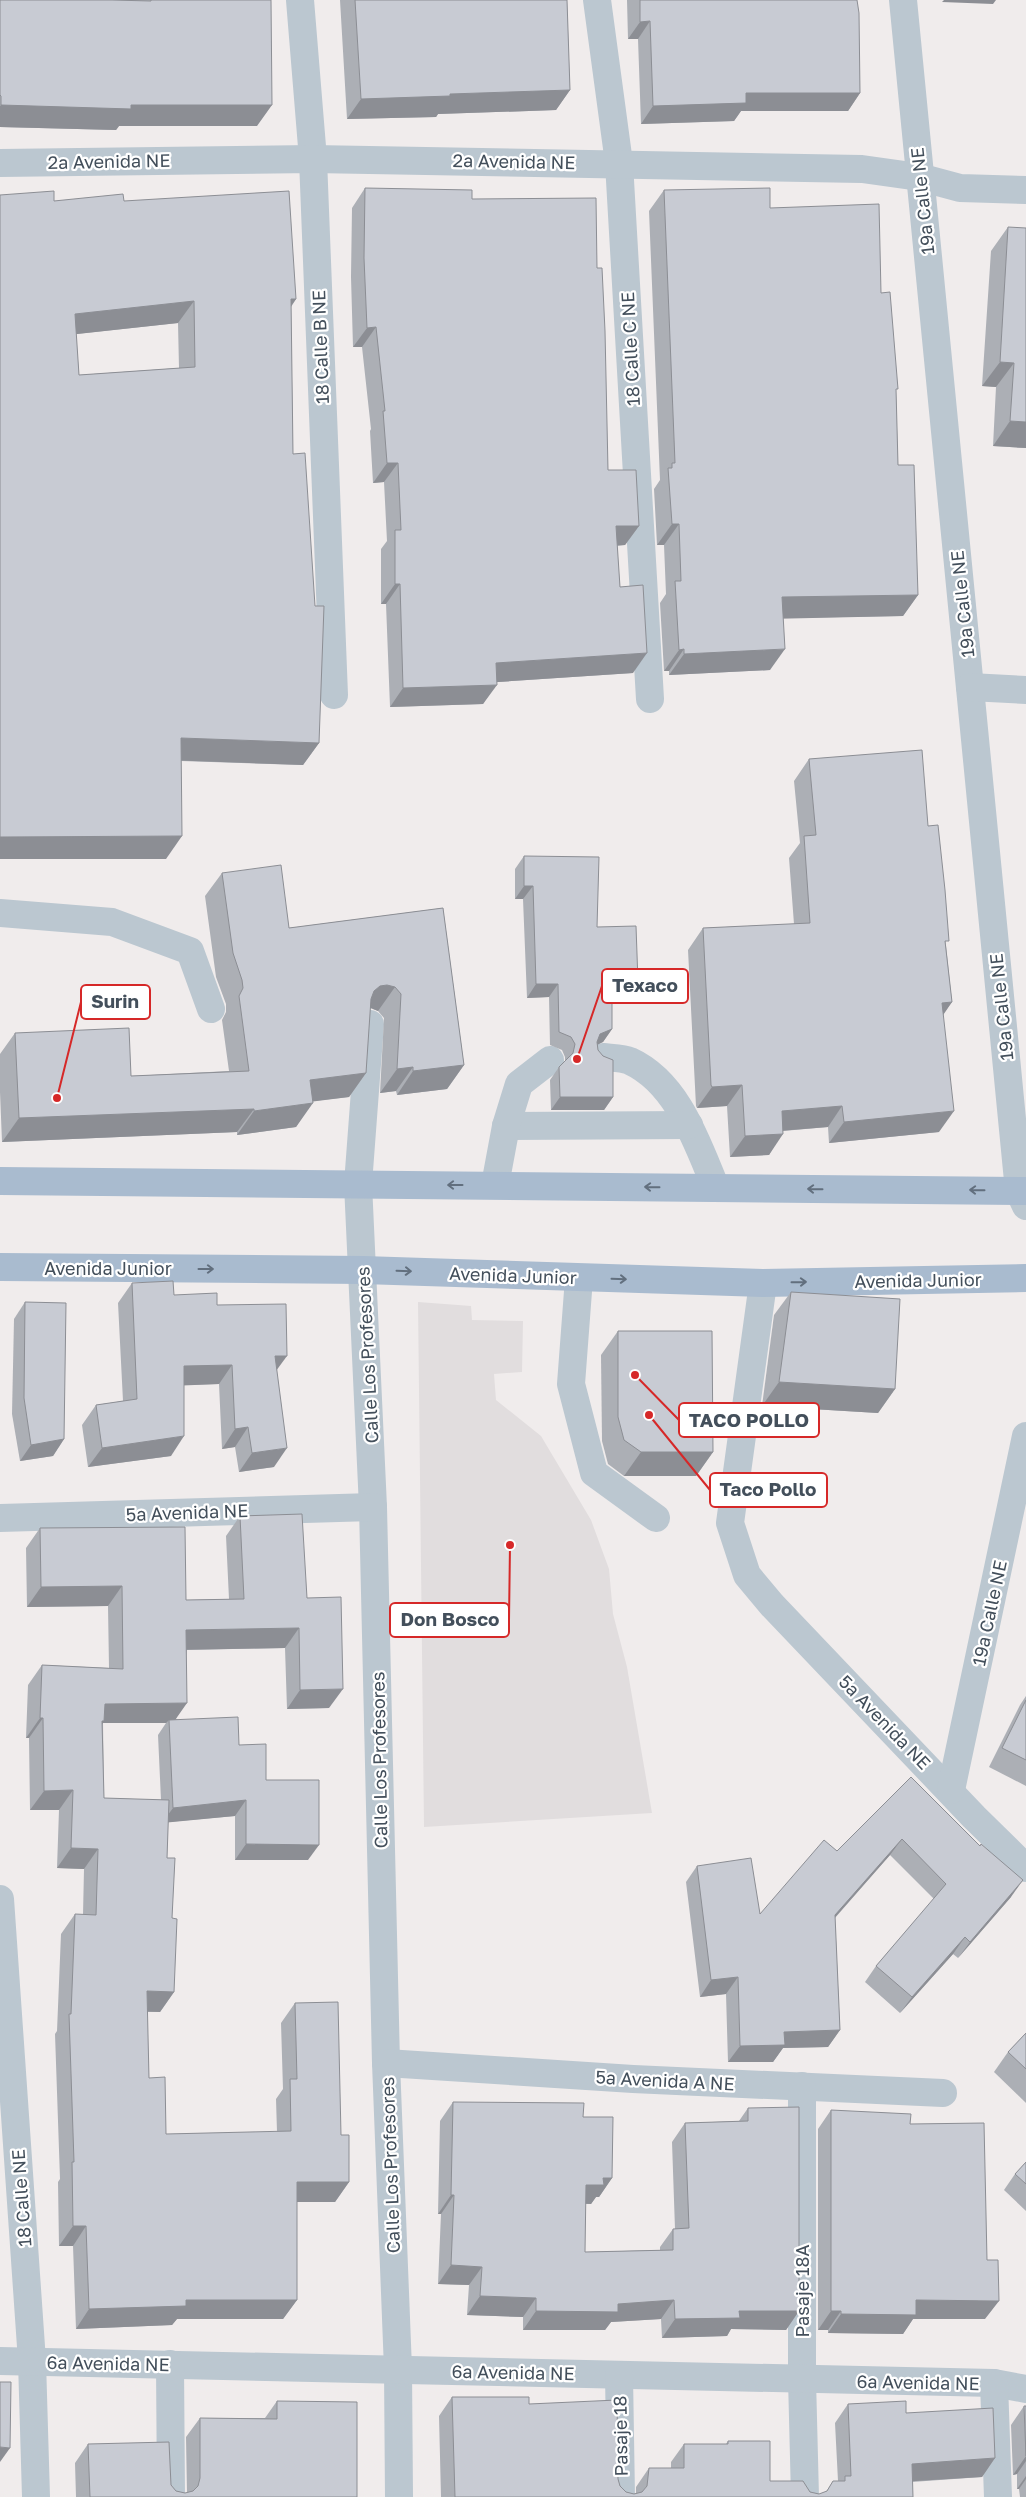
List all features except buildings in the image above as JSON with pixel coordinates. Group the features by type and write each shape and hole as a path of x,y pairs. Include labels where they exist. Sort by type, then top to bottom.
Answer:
{"main road":[{"path":"0,1181 716,1188 1024,1196"},
{"name":"Avenida Junior","path":"0,1268 363,1270 763,1283 1026,1278"}],"street":[{"name":"18 Calle B NE","path":"300,0 313,158 334,695"},
{"name":"18 Calle C NE","path":"597,0 619,163 650,699"},
{"name":"19a Calle NE","path":"903,0 970,687 1024,1196"},
{"name":"2a Avenida NE","path":"0,163 313,158 862,168 919,177 960,188 1026,190"},
{"path":"970,687 1026,690"},
{"path":"0,913 112,922 190,951 211,1009"},
{"name":"Calle Los Profesores","path":"370,1024 358,1184 374,1507 386,2063 398,2369 399,2497"},
{"path":"603,1057 630,1061 656,1080 681,1110 716,1188"},
{"path":"495,1186 506,1126 519,1084 550,1060"},
{"path":"506,1126 689,1125"},
{"path":"580,1278 571,1384 594,1473 656,1518"},
{"name":"5a Avenida NE","path":"763,1283 730,1523 747,1575 772,1605 1026,1868"},
{"name":"19a Calle NE","path":"951,1790 1026,1436"},
{"name":"5a Avenida NE","path":"0,1518 374,1507"},
{"name":"18 Calle NE","path":"0,1899 32,2361 36,2497"},
{"name":"5a Avenida A NE","path":"386,2063 632,2079 943,2093"},
{"name":"Pasaje 18A","path":"802,2086 802,2379 805,2497"},
{"name":"6a Avenida NE","path":"0,2361 994,2383 1026,2389"},
{"path":"170,2364 171,2497"},
{"name":"Pasaje 18","path":"619,2375 621,2497"},
{"path":"994,2383 998,2497"}],"shaded area":[{"path":"418,1302 471,1306 472,1320 523,1321 522,1372 494,1374 496,1400 541,1436 591,1520 609,1569 613,1614 627,1667 652,1813 424,1827"}],"place":[{"name":"Texaco","path":"577,1059"},
{"name":"Surin","path":"57,1098"},
{"name":"TACO POLLO","path":"635,1375"},
{"name":"Taco Pollo","path":"649,1415"},
{"name":"Don Bosco","path":"510,1545"}]}
